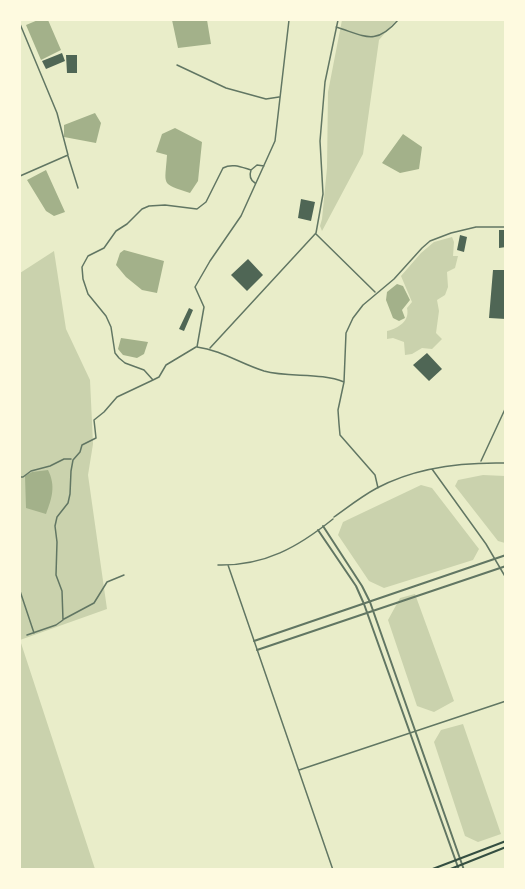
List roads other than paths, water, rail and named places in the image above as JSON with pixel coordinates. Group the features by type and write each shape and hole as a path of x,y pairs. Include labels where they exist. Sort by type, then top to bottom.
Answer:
{"main road":[{"path":"429,870 506,841"},
{"path":"448,870 458,868 506,847"}],"street":[{"path":"197,346 204,308 195,287 241,216 275,141 289,20"},
{"path":"209,348 316,233 323,194 320,141 325,82 338,20"},
{"path":"336,27 365,36 378,37 398,20"},
{"path":"20,24 57,113 78,188"},
{"path":"177,65 226,88 266,99 280,97"},
{"path":"20,176 68,155"},
{"path":"153,380 144,370 125,363 115,353 111,327 106,316 88,294 82,267 88,256 104,248 116,231 142,209 165,205 197,209 206,202 223,168 228,165 250,170"},
{"path":"250,170 257,165 264,166"},
{"path":"250,170 251,180 256,183"},
{"path":"378,488 375,475 340,435 338,410 344,382 346,333 353,318 375,292 394,279 430,241 450,233 476,227 506,227"},
{"path":"316,233 375,292"},
{"path":"63,620 62,591 56,575 55,526 57,517 68,503 73,460 80,452 82,445 96,438 94,420 117,397 159,377 166,365 197,346 209,348 266,371 344,382"},
{"path":"480,462 506,407"},
{"path":"20,477 64,459 73,460"},
{"path":"218,565 228,566 279,554 302,543 378,488 412,474 450,465 480,462 506,463"},
{"path":"432,469 486,544 506,578"},
{"path":"323,526 370,602 464,870"},
{"path":"318,530 351,578 368,613 458,868"},
{"path":"254,641 506,555"},
{"path":"228,566 333,870"},
{"path":"257,650 506,566"},
{"path":"27,635 56,625 94,603 107,582 124,575"},
{"path":"20,591 34,633"},
{"path":"298,770 506,701"}]}
